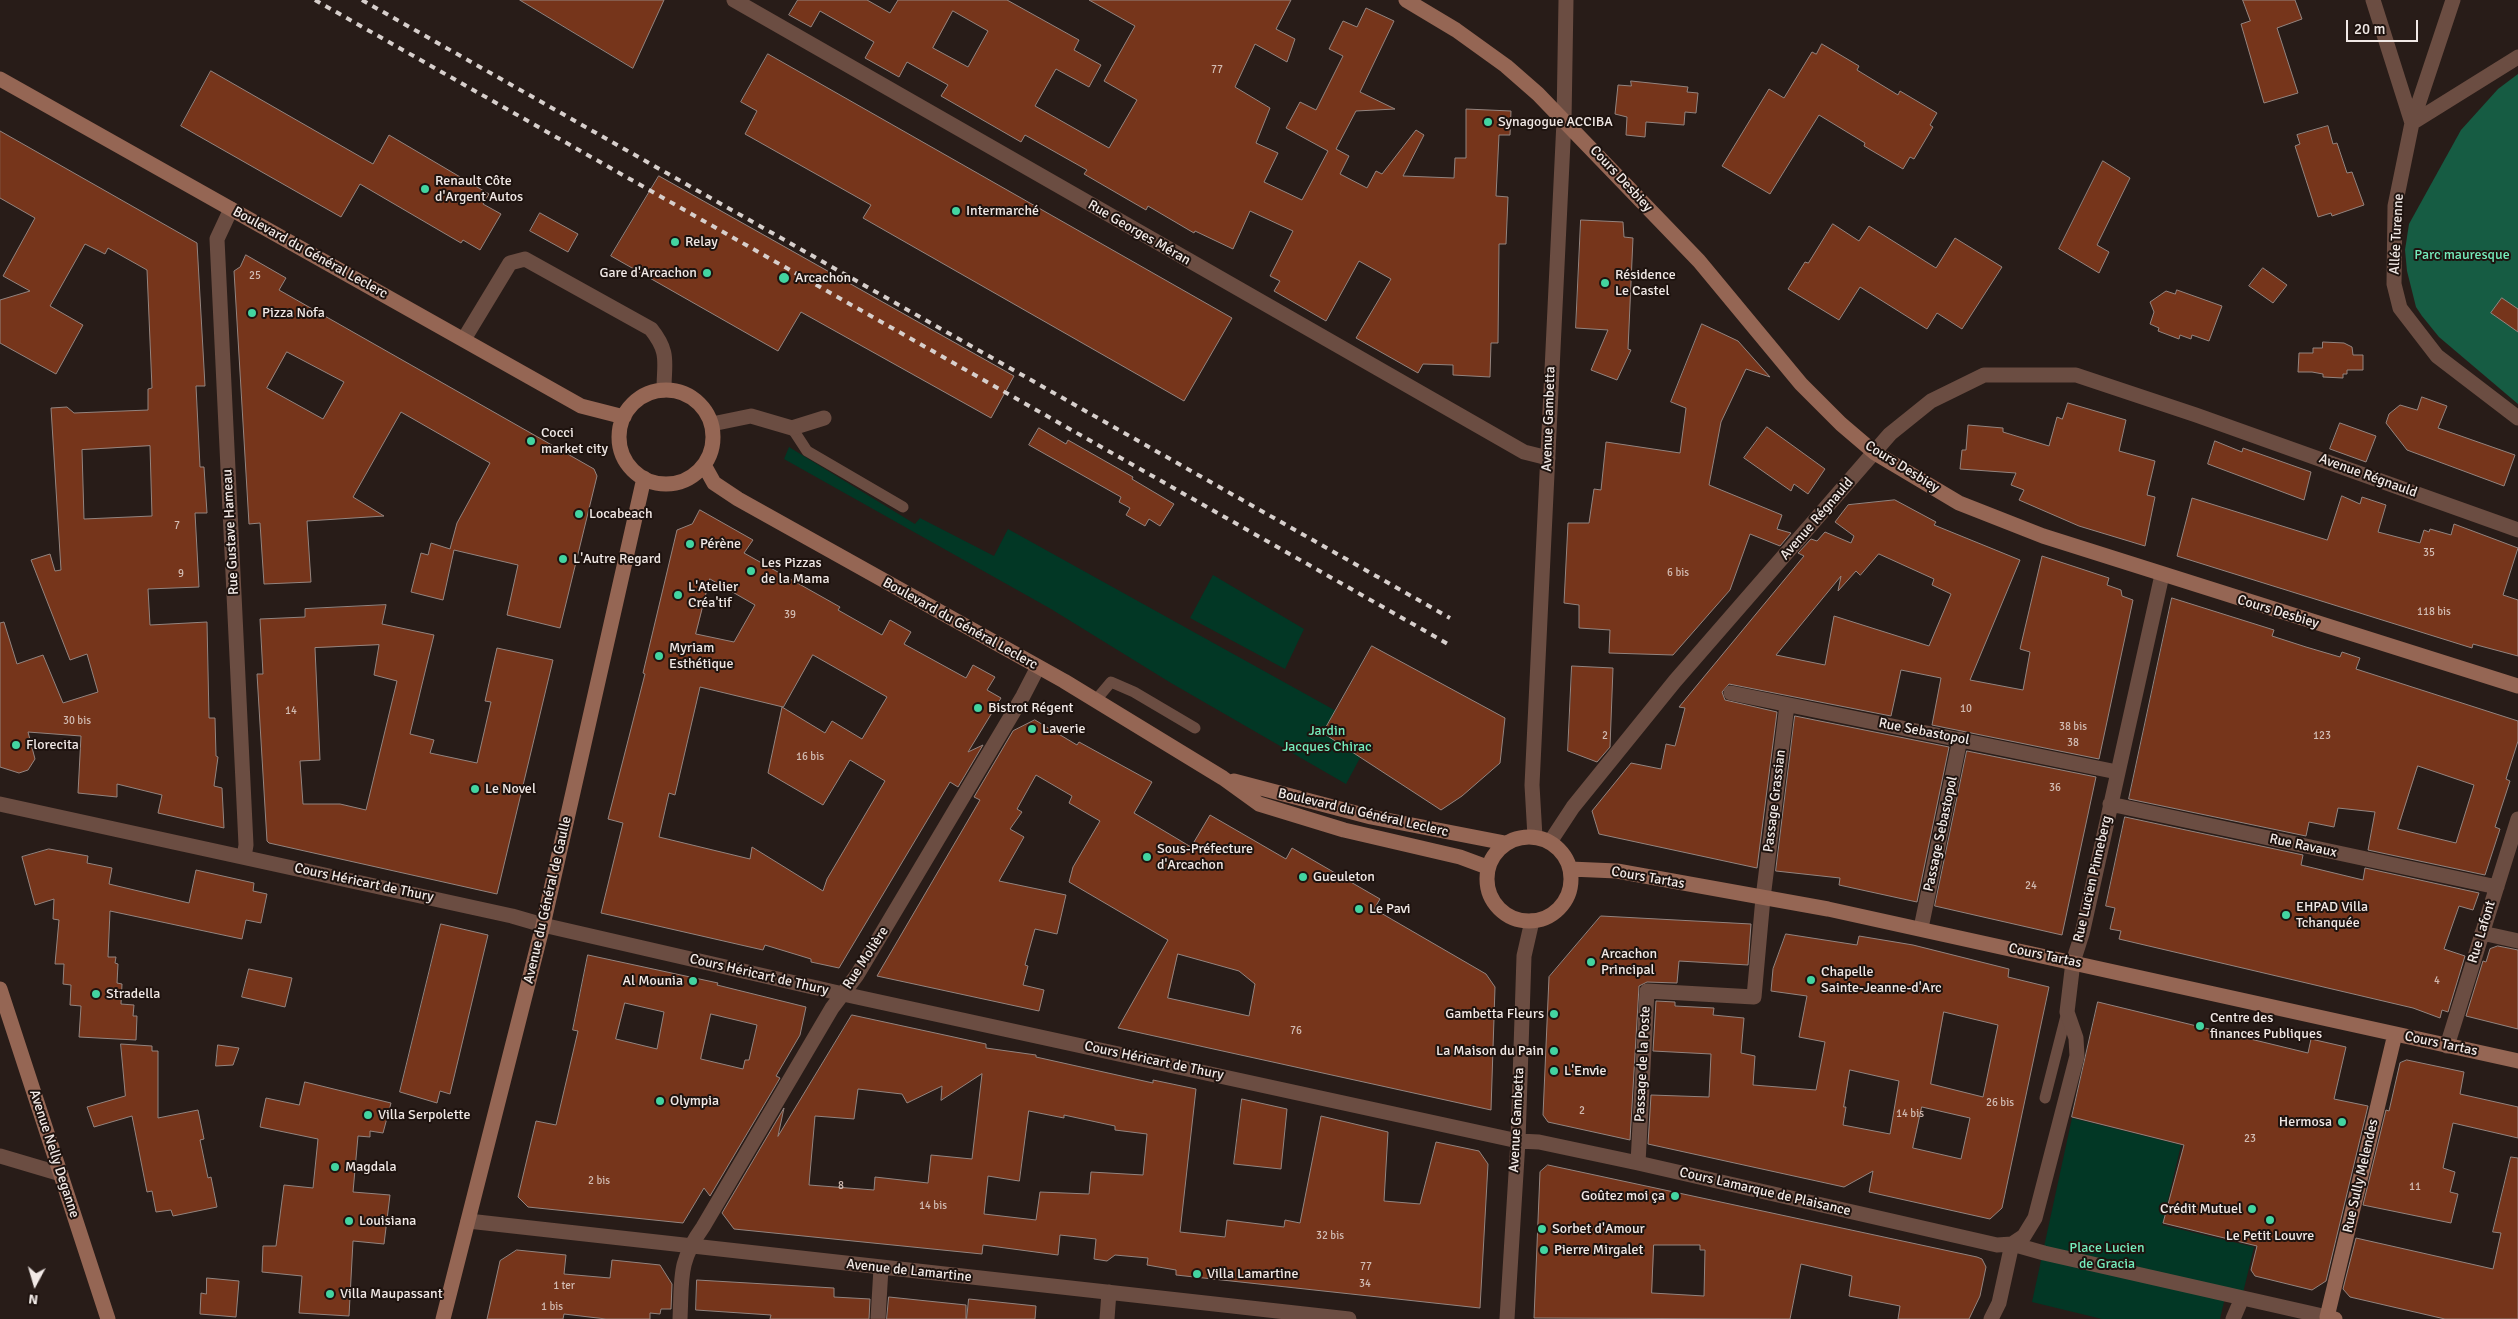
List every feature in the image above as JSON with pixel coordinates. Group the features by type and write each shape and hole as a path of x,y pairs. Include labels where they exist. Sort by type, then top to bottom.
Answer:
{"street":[{"name":"Rue Georges Méran","path":"734,0 1524,452 1548,458"},
{"name":"Cours Desbiey","path":"1406,0 1456,30 1506,66 1538,94 1699,261 1801,384 1841,424 1875,453 1959,503 2043,536 2518,686"},
{"name":"Avenue Gambetta","path":"1535,837 1531,792 1564,121 1566,0"},
{"path":"2372,0 2412,123 2518,57"},
{"name":"Allée Turenne","path":"2453,0 2412,123 2395,206 2394,284 2400,308 2437,356 2518,418"},
{"name":"Boulevard du Général Leclerc","path":"0,79 464,338 581,406 624,417"},
{"name":"Rue Gustave Hameau","path":"230,209 217,239 246,845 244,857"},
{"path":"464,338 510,263 526,259 651,329 658,337 666,355 664,390"},
{"name":"Avenue Régnauld","path":"1550,842 1573,806 1675,681 1890,434 1931,400 1984,375 2076,375 2218,423 2518,530"},
{"path":"664,390 684,393 696,401 706,411 712,424 713,438 711,452 704,465 683,481 670,484 644,478 632,469 624,458 620,444 620,430 624,417 631,406 641,397 655,391 664,390"},
{"path":"712,424 751,416 792,428 824,418"},
{"name":"Boulevard du Général Leclerc","path":"704,465 714,482 738,499 1095,700 1223,778 1260,804 1344,830 1460,857 1487,868"},
{"name":"Avenue du Général de Gaulle","path":"443,1319 542,926 644,478"},
{"name":"Rue Lucien Pinneberg","path":"2012,1244 2024,1236 2035,1218 2076,1056 2076,1038 2067,1012 2073,962 2082,934 2162,575"},
{"name":"Rue Molière","path":"680,1319 682,1264 690,1246 832,1008 872,950 1023,696 1038,667"},
{"name":"Rue Sebastopol","path":"1731,692 2117,772"},
{"name":"Passage Grassian","path":"1763,898 1787,704"},
{"name":"Passage Sebastopol","path":"1921,928 1960,739"},
{"name":"Boulevard du Général Leclerc","path":"1223,778 1336,809 1505,844"},
{"name":"Cours Héricart de Thury","path":"0,804 512,916 542,926 843,994 1518,1141"},
{"name":"Rue Ravaux","path":"2110,804 2497,887"},
{"name":"Rue Lafont","path":"2447,1046 2518,819"},
{"path":"1535,837 1550,842 1559,849 1570,869 1571,884 1567,898 1552,914 1532,922 1512,917 1496,906 1489,894 1486,881 1487,868 1491,858 1505,844 1514,839 1535,837"},
{"name":"Cours Tartas","path":"1570,869 1607,870 1828,908 2518,1061"},
{"name":"Passage de la Poste","path":"1638,1163 1647,991 1754,997 1763,898"},
{"name":"Avenue Gambetta","path":"1507,1319 1518,1141 1524,956 1532,922"},
{"path":"2482,933 2518,941"},
{"name":"Avenue Nelly Deganne","path":"0,989 108,1319"},
{"name":"Rue Sully Melendes","path":"2330,1318 2394,1034"},
{"name":"Cours Lamarque de Plaisance","path":"1518,1141 1539,1142 1638,1163 1997,1245 2012,1244"},
{"path":"0,1156 61,1174"},
{"name":"Avenue de Lamartine","path":"468,1221 1349,1319"},
{"path":"1991,1319 1999,1303 2012,1244 2044,1254 2330,1318"},
{"path":"878,1319 881,1268"},
{"path":"1107,1319 1109,1292"},
{"path":"2233,1319 2242,1298"}],"lane":[{"path":"792,428 807,452 903,507"},
{"path":"1095,700 1111,682 1134,692 1195,728"},
{"path":"2045,1098 2067,1012"}],"green space":[{"name":"Parc mauresque","path":"2518,74 2518,404 2439,337 2422,316 2416,307 2407,271 2405,250 2409,224 2461,130 2498,89"},
{"name":"Jardin Jacques Chirac","path":"789,447 915,524 920,518 994,556 1008,529 1374,732 1346,784 1171,683 1051,609 784,459"},
{"path":"1213,575 1304,629 1285,669 1190,618"},
{"name":"Place Lucien de Gracia","path":"2072,1118 2181,1145 2162,1225 2254,1247 2243,1293 2227,1289 2220,1319 2102,1319 2032,1302"}],"building":[{"path":"520,0 664,0 633,68"},
{"path":"798,0 867,0 890,13 898,0 1007,0 1079,40 1074,50 1101,65 1089,87 1056,69 1035,106 1109,148 1137,100 1104,81 1135,26 1089,0 1291,0 1276,29 1295,39 1287,62 1255,44 1235,87 1270,108 1256,143 1278,153 1264,182 1302,200 1328,151 1286,128 1300,102 1316,110 1343,56 1329,49 1343,21 1357,27 1366,8 1394,21 1360,92 1395,109 1356,111 1336,149 1349,156 1340,174 1367,188 1376,171 1382,174 1416,130 1424,135 1403,176 1454,178 1455,158 1466,158 1466,109 1511,111 1510,135 1499,135 1496,196 1508,197 1506,244 1499,244 1498,343 1491,343 1490,377 1453,375 1453,365 1423,364 1418,373 1356,338 1391,279 1359,261 1326,321 1274,291 1280,281 1270,276 1293,231 1250,211 1233,249 1195,231 1194,233 1148,206 1146,210 1084,174 1087,170 1025,135 1021,142 941,96 948,85 907,62 899,77 865,58 874,42 820,11 811,27 789,15","holes":["953,11 988,31 968,67 933,48"]},
{"path":"2243,0 2295,0 2302,19 2277,28 2298,93 2264,103 2241,24 2250,21"},
{"path":"1822,44 1859,66 1857,70 1898,95 1900,91 1937,113 1930,125 1933,127 1914,159 1910,157 1903,169 1864,146 1865,143 1819,115 1770,194 1722,166 1769,89 1784,98 1812,52 1816,54"},
{"name":"Intermarché","path":"768,54 1232,318 1184,401 863,218 871,205 745,134 757,111 741,102"},
{"path":"211,71 373,164 389,135 489,194 483,204 501,214 480,250 463,240 461,243 360,184 341,217 181,126"},
{"path":"1631,81 1688,87 1687,92 1698,93 1696,113 1685,112 1684,125 1646,122 1645,137 1626,135 1627,117 1615,114 1618,85 1631,86"},
{"path":"2328,126 2333,144 2337,143 2347,173 2352,172 2364,205 2332,216 2331,213 2318,217 2295,146 2300,144 2297,135"},
{"path":"0,131 197,243 205,386 196,386 200,467 204,467 207,513 195,513 199,587 148,589 150,625 207,622 209,718 215,718 216,756 218,757 214,786 222,788 224,828 158,813 162,795 117,784 117,797 78,793 81,736 28,732 35,759 28,770 19,773 0,767 0,623 4,622 17,664 43,655 63,703 98,692 87,654 70,660 31,560 50,554 55,571 61,570 51,408 67,407 74,413 148,410 148,389 152,388 147,270 108,248 105,254 85,244 50,306 83,325 56,374 0,343 0,300 30,291 3,276 35,218 0,198","holes":["150,446 152,516 84,519 82,450"]},
{"path":"2103,161 2130,178 2097,245 2109,252 2099,273 2059,249"},
{"path":"659,176 1014,376 991,418 801,312 778,351 611,256"},
{"path":"540,213 578,234 568,252 530,231"},
{"name":"Résidence Le Castel","path":"1581,220 1623,222 1624,237 1633,238 1628,349 1631,350 1617,380 1591,370 1608,330 1576,328"},
{"path":"1833,224 1859,241 1869,226 1936,268 1955,238 2002,267 1962,329 1937,313 1927,329 1860,287 1839,320 1788,289 1805,262 1808,263"},
{"path":"246,255 286,278 279,290 594,469 597,476 560,628 507,615 518,565 454,550 443,600 411,592 421,553 428,555 431,543 450,549 457,523 490,463 401,412 353,497 384,516 307,521 311,582 264,584 260,523 249,524 234,271 240,267","holes":["287,352 344,382 323,419 267,388"]},
{"path":"2263,268 2287,285 2273,303 2249,286"},
{"path":"2177,290 2222,306 2209,341 2192,335 2191,339 2180,335 2179,339 2158,331 2159,328 2150,324 2154,312 2150,302 2166,291 2175,294"},
{"path":"2502,298 2518,309 2518,332 2491,313"},
{"path":"1702,324 1738,341 1770,377 1746,369 1721,422 1709,485 1782,515 1777,529 1791,533 1780,546 1750,534 1730,590 1673,655 1609,653 1610,630 1579,628 1579,605 1564,603 1568,523 1589,523 1594,489 1601,490 1606,442 1680,453 1686,408 1671,402"},
{"path":"2323,342 2344,343 2352,347 2353,355 2363,355 2363,370 2347,370 2347,374 2343,374 2343,378 2323,377 2323,374 2312,372 2298,372 2299,353 2313,353 2313,348 2322,348"},
{"path":"2422,397 2447,406 2438,428 2515,455 2504,486 2407,450 2386,423 2389,414 2400,405 2417,410"},
{"path":"2068,403 2126,420 2119,451 2155,461 2147,495 2155,497 2145,546 2079,526 2019,500 2024,490 2011,485 2016,473 1960,469 1962,450 1966,450 1968,425 2003,428 2003,432 2049,446 2057,417 2062,419"},
{"path":"2340,423 2376,436 2366,462 2330,449"},
{"path":"1767,427 1825,469 1808,494 1794,484 1791,491 1744,458"},
{"path":"1039,428 1066,444 1068,440 1133,477 1132,479 1174,504 1160,526 1149,519 1145,526 1126,515 1130,508 1119,502 1121,497 1029,445"},
{"path":"2215,441 2242,452 2243,448 2311,472 2304,500 2208,464"},
{"path":"2342,496 2360,504 2362,497 2386,505 2378,532 2420,543 2424,530 2429,532 2430,529 2451,535 2454,524 2518,548 2503,595 2518,600 2518,656 2473,644 2472,648 2177,556 2192,498 2327,540"},
{"path":"1895,500 1936,522 1934,525 2020,560 1970,680 2023,690 2030,652 2020,649 2042,556 2109,578 2107,585 2121,590 2122,596 2133,600 2099,759 1932,725 1941,678 1901,670 1891,716 1729,684 1722,692 1725,700 1777,712 1757,868 1599,834 1592,811 1631,763 1661,769 1666,744 1675,746 1685,708 1679,707 1804,556 1798,553 1811,539 1817,541 1825,532 1851,543 1854,536 1835,522 1848,505","holes":["1879,554 1934,579 1932,585 1951,594 1929,646 1834,616 1825,665 1776,655 1841,576 1838,591 1856,571 1860,575"]},
{"path":"700,510 753,540 744,553 840,607 838,610 882,635 890,620 911,632 904,644 966,678 973,665 995,677 987,690 1001,698 968,752 983,745 958,787 950,782 839,968 811,962 811,959 765,945 763,950 601,913 623,823 608,819 645,674 643,673 677,530 692,524","holes":["710,579 755,605 734,642 696,634","813,655 887,697 862,739 832,721 825,733 782,707 768,773 823,805 850,760 885,781 827,879 823,891 752,847 750,859 659,837 669,793 675,795 700,687 783,707"]},
{"path":"2172,598 2274,630 2272,636 2306,647 2340,657 2342,652 2360,658 2356,669 2518,721 2518,741 2506,779 2510,781 2495,827 2500,829 2485,875 2368,850 2375,812 2338,808 2334,827 2309,822 2306,836 2129,799","holes":["2418,766 2474,785 2456,843 2398,829"]},
{"path":"386,605 382,624 434,635 410,734 434,740 430,753 477,763 491,702 485,701 497,648 553,660 497,894 267,841 257,674 263,674 260,619 305,617 305,609","holes":["379,645 374,675 397,681 366,810 340,804 303,804 300,761 320,760 315,648"]},
{"path":"1372,646 1505,718 1500,763 1462,796 1441,810 1323,733"},
{"path":"1572,666 1613,668 1610,747 1597,762 1568,751"},
{"path":"1795,716 1949,747 1917,902 1839,885 1840,878 1776,871"},
{"path":"1035,720 1077,745 1079,742 1152,782 1134,813 1191,847 1210,815 1286,859 1292,848 1380,899 1374,909 1486,974 1495,987 1491,1110 1118,1028 1168,940 1069,882 1073,867 1100,821 1069,803 1072,796 1036,775 1017,809 1022,812 1010,829 1024,837 999,881 1066,895 1057,934 1035,929 1025,965 1028,966 1023,985 1044,990 1039,1011 877,976 980,800 974,797 1013,731","holes":["1178,954 1239,971 1255,984 1249,1016 1168,998"]},
{"path":"1967,751 2096,777 2062,935 1935,906"},
{"name":"EHPAD Villa Tchanquée","path":"2125,817 2303,855 2301,865 2363,880 2365,868 2479,893 2473,910 2459,906 2444,949 2465,956 2448,1012 2442,1010 2440,1018 2413,1008 2119,939 2121,931 2110,929 2115,908 2106,906"},
{"path":"49,849 88,856 87,863 112,868 109,884 189,903 196,870 254,883 253,891 267,894 261,923 246,920 242,939 110,911 108,957 116,957 115,963 118,964 117,983 122,984 121,1004 134,1005 133,1016 137,1016 136,1040 79,1037 81,1006 70,1005 71,985 63,984 64,964 55,964 59,920 53,919 54,899 35,905 22,857"},
{"path":"1601,916 1751,924 1748,965 1679,961 1677,983 1647,982 1639,986 1630,1140 1548,1122 1543,1115 1549,977"},
{"path":"441,924 488,935 450,1094 440,1091 437,1103 400,1092"},
{"path":"1786,934 1857,945 1859,936 1913,945 2009,969 2008,977 2049,987 2002,1208 1990,1219 1869,1192 1873,1171 1844,1187 1648,1144 1651,1095 1709,1097 1711,1054 1653,1051 1656,1001 1675,1002 1675,1006 1714,1008 1713,1015 1744,1018 1741,1053 1755,1056 1753,1085 1816,1090 1825,1042 1799,1037 1807,996 1771,991 1773,969","holes":["1944,1012 1998,1025 1983,1097 1931,1084","1850,1070 1899,1081 1890,1134 1843,1125 1846,1107 1844,1107","1922,1107 1970,1118 1961,1159 1913,1148"]},
{"path":"2498,946 2518,950 2518,1029 2466,1016 2483,961 2486,962 2490,949"},
{"path":"588,955 718,983 717,985 806,1007 800,1035 776,1076 780,1078 710,1196 704,1188 683,1223 528,1207 518,1197 536,1121 556,1125 578,1031 573,1030","holes":["625,1003 664,1012 657,1049 616,1039","711,1014 757,1025 749,1060 745,1060 743,1069 701,1059"]},
{"path":"249,969 292,978 285,1007 242,997"},
{"path":"2098,1002 2308,1053 2311,1039 2346,1047 2334,1099 2368,1106 2326,1281 2312,1290 2255,1276 2251,1270 2257,1246 2163,1223 2184,1145 2072,1117"},
{"path":"852,1015 986,1044 986,1048 1036,1055 1036,1057 1153,1083 1153,1080 1196,1089 1180,1232 1225,1237 1227,1220 1284,1227 1285,1220 1300,1223 1321,1116 1388,1132 1384,1201 1420,1204 1436,1142 1479,1151 1488,1164 1480,1308 1176,1275 1176,1270 1147,1265 1148,1258 1115,1255 1107,1261 1094,1259 1096,1239 1060,1235 1058,1255 983,1245 982,1254 734,1229 722,1213 784,1108 778,1136","holes":["982,1074 972,1159 931,1155 928,1183 875,1177 874,1190 809,1185 815,1116 854,1119 858,1089 902,1094 907,1103 942,1086 941,1100","1029,1111 1064,1118 1064,1115 1115,1126 1115,1130 1147,1134 1143,1175 1091,1172 1089,1194 1040,1192 1036,1220 984,1214 988,1176 1019,1181"]},
{"path":"121,1044 152,1046 152,1051 158,1051 158,1118 198,1110 204,1139 200,1140 208,1178 211,1177 217,1207 173,1216 171,1210 156,1212 152,1191 147,1192 132,1116 94,1127 87,1107 125,1096"},
{"path":"218,1045 239,1048 233,1065 216,1066"},
{"path":"2407,1060 2464,1072 2460,1094 2518,1107 2518,1138 2453,1123 2443,1168 2455,1172 2450,1192 2458,1194 2451,1223 2363,1205 2386,1110 2389,1111 2400,1063"},
{"path":"305,1082 391,1103 383,1133 370,1131 370,1137 358,1136 353,1192 390,1195 384,1244 353,1241 349,1316 299,1313 302,1276 262,1272 263,1246 276,1246 284,1185 313,1188 318,1139 260,1127 266,1098 299,1105"},
{"path":"1242,1099 1287,1109 1281,1169 1234,1164"},
{"path":"2511,1157 2518,1158 2518,1319 2445,1319 2350,1297 2343,1289 2356,1238 2493,1269 2501,1233 2493,1232"},
{"path":"1548,1165 1977,1257 1982,1259 1986,1267 1980,1296 1969,1319 1898,1319 1900,1306 1849,1296 1852,1276 1801,1264 1790,1319 1534,1318 1540,1172","holes":["1654,1245 1700,1245 1700,1250 1705,1250 1704,1296 1652,1293"]},
{"path":"517,1250 566,1255 564,1274 610,1278 612,1260 660,1265 672,1284 671,1309 661,1309 660,1314 650,1313 650,1319 606,1319 564,1314 563,1319 487,1319 500,1261"},
{"path":"207,1278 239,1281 236,1317 200,1314 201,1293 206,1294"},
{"path":"697,1280 834,1288 834,1297 870,1299 869,1319 770,1319 771,1315 696,1310"},
{"path":"889,1297 966,1305 966,1319 887,1319"},
{"path":"969,1299 1036,1306 1035,1319 967,1319"}],"railway":[{"path":"315,0 1448,644"},
{"path":"362,0 1450,618"}],"place":[{"name":"Synagogue ACCIBA","path":"1488,122"},
{"name":"Renault Côte d'Argent Autos","path":"425,189"},
{"name":"Intermarché","path":"956,211"},
{"name":"Relay","path":"675,242"},
{"name":"Gare d'Arcachon","path":"707,273"},
{"name":"Arcachon","path":"784,278"},
{"name":"Résidence Le Castel","path":"1605,283"},
{"name":"Pizza Nofa","path":"252,313"},
{"name":"Cocci market city","path":"531,441"},
{"name":"Locabeach","path":"579,514"},
{"name":"Pérène","path":"690,544"},
{"name":"L'Autre Regard","path":"563,559"},
{"name":"Les Pizzas de la Mama","path":"751,571"},
{"name":"L'Atelier Créa'tif","path":"678,595"},
{"name":"Myriam Esthétique","path":"659,656"},
{"name":"Bistrot Régent","path":"978,708"},
{"name":"Laverie","path":"1032,729"},
{"name":"Florecita","path":"16,745"},
{"name":"Le Novel","path":"475,789"},
{"name":"Sous-Préfecture d'Arcachon","path":"1147,857"},
{"name":"Gueuleton","path":"1303,877"},
{"name":"Le Pavi","path":"1359,909"},
{"name":"EHPAD Villa Tchanquée","path":"2286,915"},
{"name":"Arcachon Principal","path":"1591,962"},
{"name":"Chapelle Sainte-Jeanne-d'Arc","path":"1811,980"},
{"name":"Al Mounia","path":"693,981"},
{"name":"Stradella","path":"96,994"},
{"name":"Gambetta Fleurs","path":"1554,1014"},
{"name":"Centre des finances Publiques","path":"2200,1026"},
{"name":"La Maison du Pain","path":"1554,1051"},
{"name":"L'Envie","path":"1554,1071"},
{"name":"Olympia","path":"660,1101"},
{"name":"Villa Serpolette","path":"368,1115"},
{"name":"Hermosa","path":"2342,1122"},
{"name":"Magdala","path":"335,1167"},
{"name":"Goûtez moi ça","path":"1675,1196"},
{"name":"Crédit Mutuel","path":"2252,1209"},
{"name":"Le Petit Louvre","path":"2270,1220"},
{"name":"Louisiana","path":"349,1221"},
{"name":"Sorbet d'Amour","path":"1542,1229"},
{"name":"Pierre Mirgalet","path":"1544,1250"},
{"name":"Villa Lamartine","path":"1197,1274"},
{"name":"Villa Maupassant","path":"330,1294"}]}
